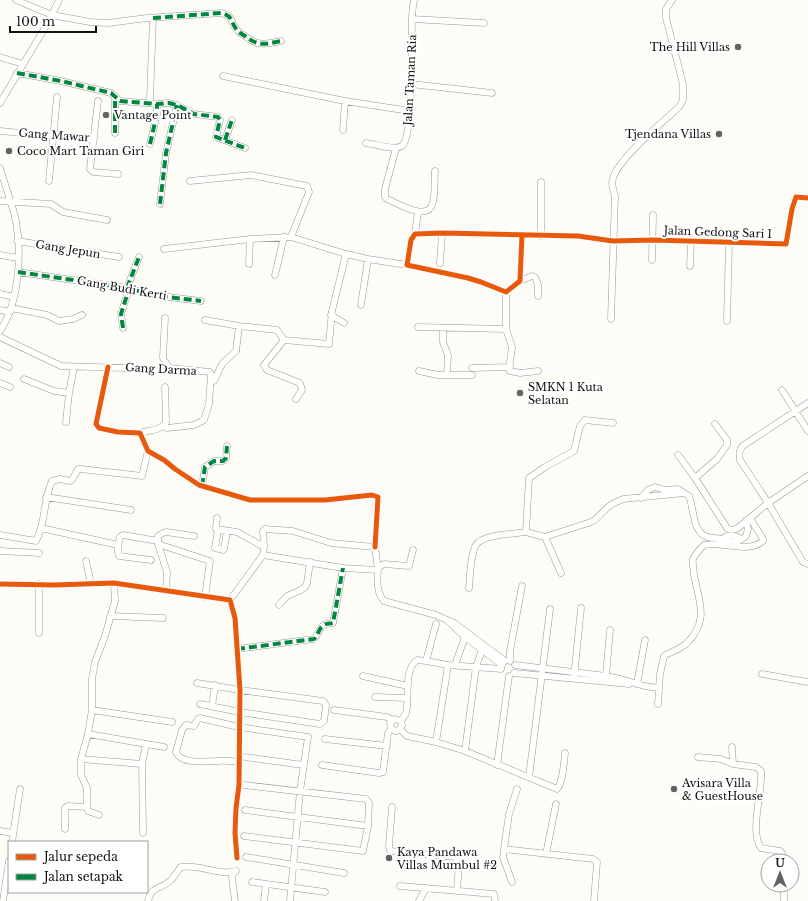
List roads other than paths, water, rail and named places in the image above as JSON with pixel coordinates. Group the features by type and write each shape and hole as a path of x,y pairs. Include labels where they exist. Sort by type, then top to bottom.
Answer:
{"street":[{"path":"16,0 52,15 108,23 220,13 226,14 231,18 237,30 256,44 281,41"},
{"path":"1,100 52,15 59,0"},
{"name":"Jalan Taman Ria","path":"396,148 402,146 406,141 410,111 412,19 414,0"},
{"path":"611,320 614,196 612,179 614,174 633,150 679,107 683,100 683,84 666,18 666,9 672,0"},
{"path":"150,99 153,18"},
{"path":"412,19 484,23"},
{"path":"0,57 23,64"},
{"path":"17,73 113,93 120,101 157,104 169,103 177,105 194,114 220,118 216,137 245,148"},
{"path":"223,76 345,101 410,111"},
{"path":"411,84 492,93"},
{"path":"115,96 115,133"},
{"path":"49,181 52,136 57,97"},
{"name":"Gang Mawar","path":"0,131 94,139 98,101"},
{"path":"343,130 345,101"},
{"path":"150,144 157,114 157,104"},
{"path":"160,204 166,153 177,105"},
{"path":"225,140 232,120"},
{"path":"94,139 90,168 91,171 118,174"},
{"path":"366,142 396,148 385,189 385,197 418,212 425,212 432,207 435,171"},
{"path":"0,172 15,220 18,258 18,272 11,310 0,331"},
{"path":"190,181 251,175 307,186 309,192 291,237"},
{"path":"541,182 541,236"},
{"name":"Jalan Gedong Sari I","path":"415,234 442,233 578,236 613,241 653,240 786,244 792,209 796,197 808,198"},
{"path":"0,201 10,200 51,204 63,212 107,220"},
{"path":"407,265 411,240 415,234 418,212"},
{"path":"652,260 653,216"},
{"path":"440,263 442,233"},
{"path":"520,281 522,235"},
{"path":"275,275 284,237"},
{"path":"164,249 250,239 291,237 346,254 407,265 481,282 506,292"},
{"path":"249,264 250,239"},
{"name":"Gang Jepun","path":"17,241 119,257"},
{"path":"690,266 691,242"},
{"path":"727,321 729,243"},
{"path":"205,320 238,326 277,330 284,340 329,344 331,315 346,254"},
{"path":"0,255 18,258"},
{"path":"123,328 121,314 128,288 140,257"},
{"path":"361,305 368,259"},
{"name":"Gang Budi Kerti","path":"18,272 128,288 149,295 202,301"},
{"path":"506,292 520,281 532,276 535,277 538,285 538,296"},
{"path":"506,292 506,329 512,347 510,371 520,373 538,371"},
{"path":"0,294 14,297"},
{"path":"0,310 11,310 47,316 58,321 73,319 82,315"},
{"path":"331,315 344,323"},
{"path":"165,318 163,358 169,368"},
{"path":"108,367 96,424 99,428 110,431 140,433 164,426 168,428 194,425 204,420 209,404 211,381 214,381 222,364 236,351 238,326"},
{"path":"418,327 506,329"},
{"path":"443,328 443,342 448,355 447,375"},
{"name":"Gang Darma","path":"0,337 61,366 157,369 169,368 209,372 211,374 211,381"},
{"path":"284,340 264,365 265,368 300,384 302,390 296,399"},
{"path":"0,364 9,367"},
{"path":"66,422 69,393 74,367"},
{"path":"419,371 438,375 447,375 510,367"},
{"path":"24,379 54,391 69,393"},
{"path":"0,383 10,387"},
{"path":"164,426 166,422 165,387"},
{"path":"782,390 808,431"},
{"path":"808,403 744,445 740,450 740,460 768,503 803,562 808,564"},
{"path":"526,532 529,478 545,467 574,451 580,426 585,420 613,423"},
{"path":"695,478 717,459 727,445 727,440 715,424"},
{"path":"140,433 148,451 202,486 250,500 319,500 372,495 378,496 375,547 381,598 384,601 424,612 454,623 504,664"},
{"path":"202,486 205,467 214,461 224,461 226,458 227,446"},
{"path":"0,536 36,541 41,528 46,497 52,480 60,479 70,481 78,469 142,476 148,451"},
{"path":"678,455 695,478 726,528 733,530 748,520 768,503 808,476"},
{"path":"642,498 648,490 655,487 665,490 678,490 684,493 689,496 699,531 709,538 722,539 731,536 741,539 745,538 748,528 748,520"},
{"path":"468,588 474,551 477,544 482,540 502,535 526,532 545,537 592,522 614,502 623,499 684,493"},
{"path":"46,497 131,510"},
{"path":"217,518 216,528 218,530 215,548 222,550 224,549 227,531"},
{"path":"658,704 664,656 685,645 699,625 701,612 700,598 694,573 694,558 704,545 712,543 752,547 759,545 763,539 748,520"},
{"path":"41,528 118,544"},
{"path":"230,600 263,555 263,531 267,528 293,531 331,542 375,547"},
{"path":"218,530 240,534 264,547"},
{"path":"166,591 167,572 158,542 158,536 166,532 194,536"},
{"path":"151,560 120,556 118,553 120,537 123,535 158,542 209,560 206,597"},
{"path":"545,537 561,573"},
{"path":"378,570 379,567 384,564 409,566 413,550"},
{"path":"0,551 40,553"},
{"path":"263,555 343,568 378,570"},
{"path":"86,562 91,584"},
{"path":"279,605 287,596 305,587 310,562"},
{"path":"237,649 312,640 316,638 321,626 324,624 333,624 343,568"},
{"path":"99,815 90,812 87,807 87,788 81,775 81,759 88,734 92,710 92,680 95,662 115,601 114,583"},
{"path":"0,584 114,583 230,600"},
{"path":"39,584 39,633"},
{"path":"522,586 510,651 502,673 511,675 543,672"},
{"path":"230,600 236,618 240,690 240,762 235,833 237,858"},
{"path":"574,675 581,608"},
{"path":"530,777 550,609"},
{"path":"110,616 163,618"},
{"path":"446,619 452,627 482,650 504,664"},
{"path":"426,661 436,624"},
{"path":"606,676 610,630"},
{"path":"436,742 452,665 465,637"},
{"path":"637,684 645,640"},
{"path":"465,751 476,667 482,650"},
{"path":"400,729 402,725 401,721 406,714 408,686 413,663 417,660 476,667 504,664 515,665 543,672 574,675 659,688"},
{"path":"497,765 511,675 516,670 515,665"},
{"path":"762,674 808,682"},
{"path":"574,675 606,676 637,684"},
{"path":"363,676 408,686"},
{"path":"197,683 323,701 326,704 324,721 320,724 240,712 200,704"},
{"path":"212,706 215,685"},
{"path":"375,697 407,698"},
{"path":"92,710 172,722"},
{"path":"334,710 387,717 393,720 397,719 401,721"},
{"path":"240,762 191,761 182,759 177,755 176,748 184,728 189,725 195,725 199,718 239,727 308,737 300,791 290,901"},
{"path":"322,765 381,772 384,770 388,733 391,729 390,725 393,720"},
{"path":"391,729 396,731 400,729"},
{"path":"400,729 407,736 436,742 465,751 558,789 561,781 565,753"},
{"path":"88,734 164,747"},
{"path":"325,739 387,746"},
{"path":"143,833 142,764 146,744"},
{"path":"732,747 733,764"},
{"path":"245,757 304,765"},
{"path":"698,757 721,759 733,764 756,767 761,771 756,830 759,845 761,848 780,851 782,853"},
{"path":"81,759 142,764"},
{"path":"244,785 366,799 370,803 365,847 361,851 244,836"},
{"path":"12,841 20,789"},
{"path":"512,882 503,858 509,814 517,789"},
{"path":"546,854 556,804"},
{"path":"65,829 65,808 68,806 87,807"},
{"path":"392,807 390,851 456,858 459,862 457,890"},
{"path":"245,810 368,826"},
{"path":"0,831 13,833"},
{"path":"504,849 593,859 597,862 594,901"},
{"path":"246,858 294,864 344,873"},
{"path":"148,901 150,895 155,889 166,884 181,867 226,872 235,871 232,877 235,901"},
{"path":"3,901 8,868"},
{"path":"252,882 325,892"},
{"path":"264,901 266,884"},
{"path":"400,886 494,894 496,901"},
{"path":"419,901 426,888"}],"place":[{"name":"The Hill Villas","path":"738,47"},
{"name":"Vantage Point","path":"106,115"},
{"name":"Tjendana Villas","path":"719,134"},
{"name":"Coco Mart Taman Giri","path":"9,151"},
{"name":"SMKN 1 Kuta Selatan","path":"520,393"},
{"name":"Avisara Villa & GuestHouse","path":"674,789"},
{"name":"Kaya Pandawa Villas Mumbul #2","path":"389,858"}]}
